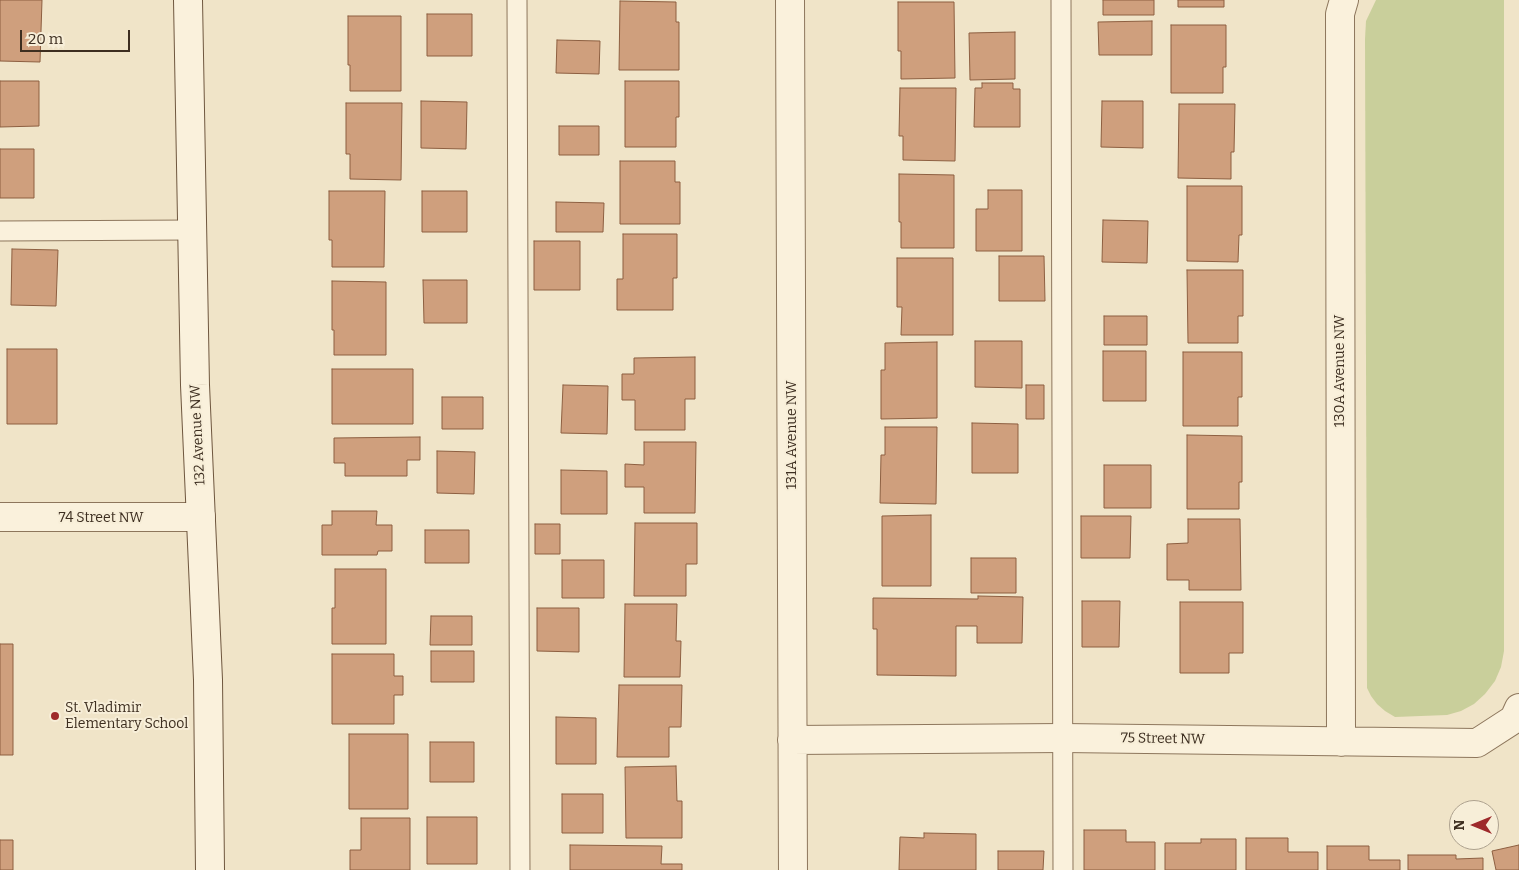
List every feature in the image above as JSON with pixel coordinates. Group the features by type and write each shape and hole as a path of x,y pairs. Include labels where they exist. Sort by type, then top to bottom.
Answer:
{"street":[{"name":"132 Avenue NW","path":"188,0 195,385 208,680 210,870"},
{"name":"131A Avenue NW","path":"790,0 793,870"},
{"name":"130A Avenue NW","path":"1341,742 1340,14 1344,0"},
{"name":"74 Street NW","path":"0,517 201,517"},
{"name":"75 Street NW","path":"792,740 1063,738 1477,743 1514,719 1519,708"}],"lane":[{"path":"517,0 520,870"},
{"path":"1061,0 1063,870"},
{"path":"0,231 192,230"}],"green space":[{"path":"1376,0 1504,0 1504,651 1501,667 1495,681 1485,694 1474,704 1461,711 1447,715 1395,717 1377,704 1367,688 1365,39 1366,21"}],"building":[{"path":"0,0 42,0 40,62 0,61"},
{"path":"1103,0 1154,0 1154,15 1103,15"},
{"path":"1178,0 1224,0 1224,7 1178,7"},
{"path":"620,1 676,2 676,22 679,22 679,70 619,70"},
{"path":"898,2 954,2 955,78 901,79 901,51 898,51"},
{"path":"427,14 472,14 472,56 427,56"},
{"path":"348,16 401,16 401,91 350,91"},
{"path":"1152,21 1152,55 1099,55 1098,22"},
{"path":"1171,25 1226,25 1226,67 1223,67 1223,93 1171,93"},
{"path":"1015,32 1015,79 970,80 969,33"},
{"path":"557,40 600,41 599,74 556,73"},
{"path":"0,81 39,81 39,126 0,127"},
{"path":"625,81 679,81 679,117 676,117 676,147 625,147"},
{"path":"982,83 1013,83 1013,89 1020,89 1020,127 974,127 975,88 982,88"},
{"path":"900,88 956,88 955,161 903,160 903,136 899,136"},
{"path":"421,101 467,102 466,149 421,148"},
{"path":"1102,101 1143,101 1143,148 1101,147"},
{"path":"346,103 402,103 401,180 350,179 350,154 346,154"},
{"path":"1179,104 1235,104 1234,152 1231,152 1231,179 1178,178"},
{"path":"559,126 599,126 599,155 559,155"},
{"path":"0,149 34,149 34,198 0,198"},
{"path":"620,161 675,161 675,182 680,182 680,224 620,224"},
{"path":"899,174 954,175 954,248 901,248"},
{"path":"1187,186 1242,186 1242,235 1239,235 1238,262 1187,261"},
{"path":"988,190 1022,190 1022,251 976,251 976,209 988,209"},
{"path":"329,191 385,191 384,267 332,267 332,240 329,240"},
{"path":"422,191 467,191 467,232 422,232"},
{"path":"556,202 604,203 603,232 556,232"},
{"path":"1103,220 1148,221 1147,263 1102,262"},
{"path":"623,234 677,234 677,278 673,278 673,310 617,310 617,279 623,279"},
{"path":"534,241 580,241 580,290 534,290"},
{"path":"12,249 58,250 56,306 11,305"},
{"path":"999,256 1044,256 1045,301 999,301"},
{"path":"897,258 953,258 953,335 901,335 902,307 897,307"},
{"path":"1187,270 1243,270 1243,316 1238,316 1238,343 1188,343"},
{"path":"423,280 467,280 467,323 424,323"},
{"path":"332,281 386,282 386,355 334,355"},
{"path":"1104,316 1147,316 1147,345 1104,345"},
{"path":"975,341 1022,341 1022,388 975,387"},
{"path":"937,342 937,418 881,419 881,370 885,370 885,343"},
{"path":"7,349 57,349 57,424 7,424"},
{"path":"1103,351 1146,351 1146,401 1103,401"},
{"path":"1183,352 1242,352 1242,397 1238,397 1238,426 1183,426"},
{"path":"695,357 695,399 685,399 685,430 635,430 635,400 622,400 622,374 634,374 634,358"},
{"path":"332,369 413,369 413,424 332,424"},
{"path":"563,385 608,386 607,434 561,433"},
{"path":"1026,385 1044,385 1044,419 1026,419"},
{"path":"442,397 483,397 483,429 442,429"},
{"path":"972,423 1018,424 1018,473 972,473"},
{"path":"885,427 937,427 936,504 880,503 881,455 885,455"},
{"path":"1187,435 1242,436 1242,482 1239,482 1239,509 1187,509"},
{"path":"420,437 420,460 407,460 407,476 345,476 345,463 334,463 334,438"},
{"path":"644,442 696,442 695,513 644,513 644,487 625,487 625,464 644,465"},
{"path":"437,451 475,452 474,494 437,493"},
{"path":"1104,465 1151,465 1151,508 1104,508"},
{"path":"561,470 607,471 607,514 561,514"},
{"path":"332,511 377,511 376,525 392,525 392,551 378,551 377,555 322,555 322,525 332,525"},
{"path":"931,515 931,586 882,586 882,516"},
{"path":"1081,516 1131,516 1130,558 1081,558"},
{"path":"1188,519 1240,519 1241,590 1189,590 1189,580 1167,580 1167,544 1188,543"},
{"path":"635,523 697,523 697,564 686,564 686,596 634,596"},
{"path":"535,524 560,524 560,554 535,554"},
{"path":"425,530 469,530 469,563 425,563"},
{"path":"971,558 1016,558 1016,593 971,593"},
{"path":"562,560 604,560 604,598 562,598"},
{"path":"335,569 386,569 386,644 332,644 332,608 335,608"},
{"path":"978,596 1023,597 1022,643 977,643 977,626 956,626 956,676 877,675 877,629 873,629 873,598 978,599"},
{"path":"1082,601 1120,601 1119,647 1082,647"},
{"path":"1180,602 1243,602 1243,653 1229,653 1229,673 1180,673"},
{"path":"625,604 677,604 676,641 681,641 680,677 624,677"},
{"path":"537,608 579,608 579,652 537,651"},
{"path":"431,616 472,616 472,645 430,645"},
{"path":"0,644 13,644 13,755 0,755"},
{"path":"431,651 474,651 474,682 431,682"},
{"path":"332,654 394,654 394,676 403,676 403,695 394,695 394,724 332,724"},
{"path":"619,685 682,685 681,727 669,727 669,757 617,757"},
{"path":"556,717 596,718 596,764 556,764"},
{"path":"349,734 408,734 408,809 349,809"},
{"path":"430,742 474,742 474,782 430,782"},
{"path":"676,766 677,801 682,801 682,838 626,838 625,767"},
{"path":"562,794 603,794 603,833 562,833"},
{"path":"427,817 477,817 477,864 427,864"},
{"path":"361,818 410,818 410,870 350,870 350,850 361,850"},
{"path":"1084,830 1126,830 1126,842 1155,842 1155,870 1084,870"},
{"path":"924,833 976,834 976,870 899,870 900,837 924,838"},
{"path":"1246,838 1288,838 1288,852 1318,852 1318,870 1246,870"},
{"path":"1201,839 1236,839 1236,870 1165,870 1165,843 1201,843"},
{"path":"0,840 13,840 13,870 0,870"},
{"path":"570,845 662,846 661,864 682,864 682,870 570,870"},
{"path":"1519,845 1519,870 1496,870 1492,851"},
{"path":"1327,846 1369,846 1369,860 1400,860 1400,870 1327,870"},
{"path":"998,851 1044,851 1043,870 998,870"},
{"path":"1408,855 1456,855 1456,859 1483,858 1483,870 1408,870"}],"place":[{"name":"St. Vladimir Elementary School","path":"55,716"}]}
